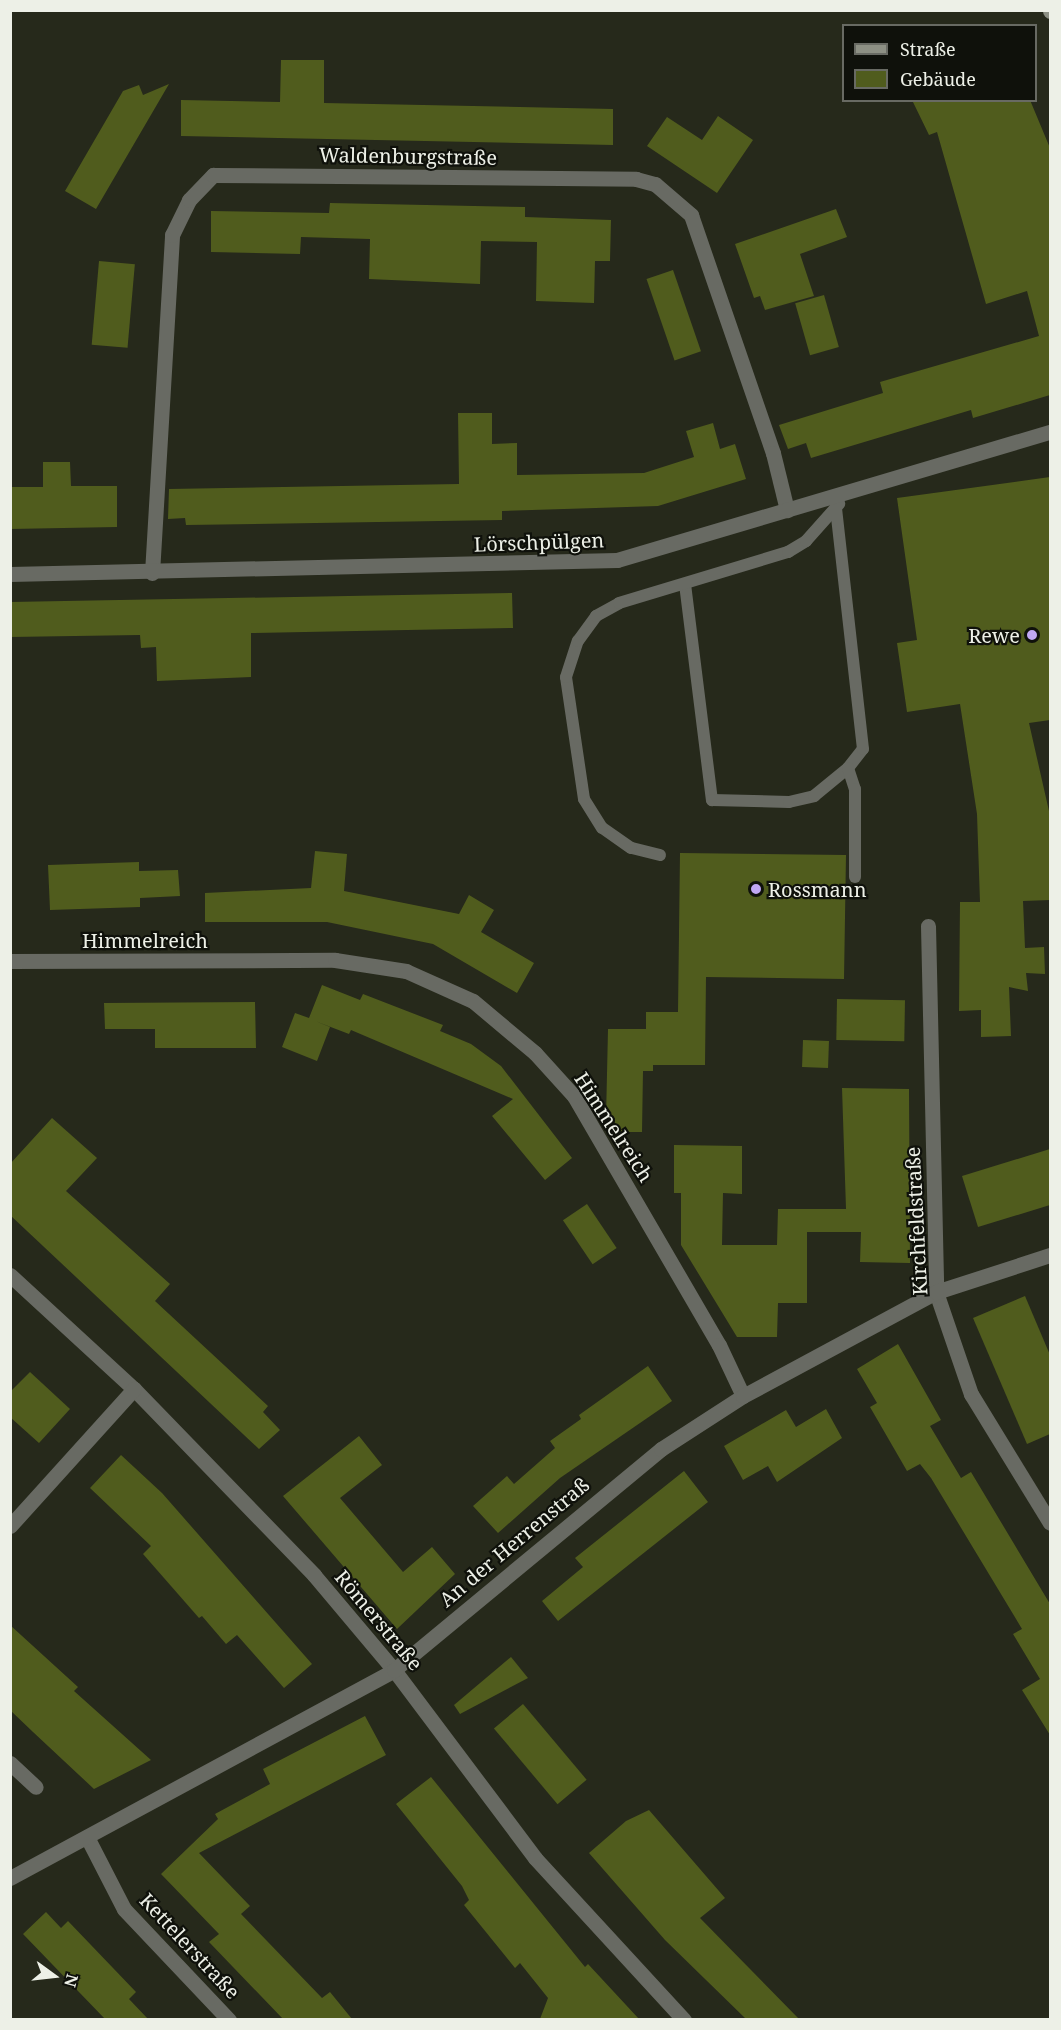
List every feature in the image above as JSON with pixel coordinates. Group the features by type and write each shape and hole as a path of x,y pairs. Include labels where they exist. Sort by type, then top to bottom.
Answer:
{"street":[{"name":"Waldenburgstraße","path":"152,573 172,235 189,200 213,175 636,179 655,184 691,215 773,453 787,510"},
{"name":"Lörschpülgen","path":"10,574 152,573 617,560 1050,432"},
{"name":"Kirchfeldstraße","path":"928,926 936,1292 971,1394 1050,1523"},
{"name":"Himmelreich","path":"10,961 335,960 406,971 473,1001 535,1053 574,1096 719,1344 742,1396"},
{"name":"An der Herrenstraß","path":"10,1878 394,1670 661,1449 742,1396 936,1292 1050,1255"},
{"name":"Römerstraße","path":"10,1275 134,1389 314,1575 394,1670 535,1858 684,2019"},
{"path":"10,1526 134,1389"},
{"path":"10,1763 36,1787"},
{"name":"Kettelerstraße","path":"87,1837 124,1909 229,2019"}],"lane":[{"path":"660,855 631,848 602,828 584,799 566,676 578,641 596,616 619,603 788,552 806,541 836,507 858,488"},
{"path":"685,584 712,801 789,801 814,796 848,768 863,749 863,732 836,507"},
{"path":"848,768 855,789 855,877"}],"building":[{"path":"281,60 324,60 324,103 613,109 613,145 181,136 181,100 280,102"},
{"path":"169,84 96,209 65,191 123,91 139,85 143,95"},
{"path":"913,102 1031,102 1050,148 1050,395 973,418 971,410 811,458 806,443 788,449 779,425 883,393 880,382 1039,336 1027,291 986,304 937,132 929,135"},
{"path":"718,116 753,140 717,193 647,146 667,117 702,140"},
{"path":"330,203 525,207 525,217 611,220 610,261 595,261 594,303 536,301 537,242 481,241 480,284 369,279 370,239 301,237 300,254 211,252 211,211 329,213"},
{"path":"836,209 847,237 800,254 814,296 765,310 760,296 754,298 735,244"},
{"path":"99,261 135,264 128,348 92,345"},
{"path":"673,270 701,351 675,360 647,279"},
{"path":"824,295 839,347 810,355 795,303"},
{"path":"458,413 492,413 492,444 517,443 517,475 644,473 694,457 686,431 713,423 720,449 735,444 746,479 658,506 502,511 502,520 186,525 185,518 168,519 169,489 459,484"},
{"path":"43,462 70,462 71,486 117,486 117,527 10,529 10,487 43,487"},
{"path":"1050,477 1050,720 1029,723 1049,811 1050,900 1023,901 1025,948 1044,947 1045,974 1026,973 1028,991 1009,987 1011,1036 981,1037 981,1010 959,1011 960,902 980,902 977,814 960,704 907,712 897,643 917,640 897,498"},
{"path":"512,593 513,628 251,633 251,677 157,681 156,647 141,648 140,635 10,637 10,602"},
{"path":"315,851 347,854 344,891 459,914 469,895 494,910 481,932 534,963 517,993 433,944 327,922 205,922 205,893 311,888"},
{"path":"680,853 846,855 844,979 706,977 705,1065 653,1065 653,1071 643,1071 642,1132 615,1132 615,1118 606,1118 608,1029 646,1029 646,1012 678,1012"},
{"path":"139,862 139,871 178,870 180,896 140,898 140,907 50,910 48,865"},
{"path":"322,985 360,1000 363,994 443,1025 440,1031 471,1044 501,1066 572,1158 545,1180 492,1116 513,1099 351,1030 349,1034 315,1021 330,1027 317,1061 282,1047 295,1013 309,1018"},
{"path":"837,999 905,1000 904,1041 836,1040"},
{"path":"255,1002 256,1048 155,1048 155,1029 105,1029 104,1003"},
{"path":"803,1040 829,1041 828,1068 802,1067"},
{"path":"842,1088 909,1089 910,1263 860,1262 861,1232 807,1232 807,1303 778,1303 777,1337 737,1337 681,1245 681,1193 674,1193 674,1145 742,1146 742,1194 723,1193 722,1245 777,1245 778,1209 846,1209"},
{"path":"52,1118 97,1158 66,1191 170,1284 155,1301 268,1406 263,1412 280,1430 259,1449 10,1215 10,1164"},
{"path":"1050,1149 1050,1205 978,1227 962,1176"},
{"path":"587,1204 617,1248 593,1264 563,1220"},
{"path":"1025,1296 1050,1355 1050,1434 1027,1444 973,1318"},
{"path":"898,1344 941,1420 930,1426 961,1478 971,1472 1050,1604 1050,1735 1022,1690 1040,1679 1013,1634 1022,1629 931,1478 920,1464 907,1471 870,1407 877,1403 857,1369"},
{"path":"648,1366 672,1401 560,1478 498,1533 473,1506 507,1476 514,1484 555,1448 550,1441 581,1419 579,1415"},
{"path":"30,1372 70,1409 39,1443 10,1417 10,1392"},
{"path":"826,1409 842,1438 777,1482 768,1466 743,1480 724,1446 786,1410 796,1427"},
{"path":"359,1436 382,1465 340,1498 403,1572 432,1547 455,1574 397,1629 283,1496"},
{"path":"121,1455 162,1493 312,1664 284,1688 237,1635 226,1644 202,1616 199,1618 143,1554 151,1546 90,1488"},
{"path":"684,1471 708,1502 558,1621 542,1601 583,1567 575,1558"},
{"path":"10,1625 78,1687 74,1691 151,1760 94,1789 10,1710"},
{"path":"511,1657 528,1678 460,1714 454,1705"},
{"path":"523,1704 587,1780 558,1804 494,1728"},
{"path":"365,1716 386,1755 199,1853 250,1906 241,1914 322,1998 330,1992 352,2019 283,2019 209,1942 219,1934 161,1874 218,1819 215,1814 270,1784 263,1769"},
{"path":"431,1777 585,1967 588,1964 639,2019 540,2019 548,1998 520,1963 515,1968 464,1905 469,1900 462,1886 396,1804"},
{"path":"649,1810 725,1898 700,1918 799,2019 746,2019 665,1940 589,1853 626,1821"},
{"path":"46,1912 61,1928 68,1921 136,1992 129,1999 148,2019 105,2019 23,1934"}],"place":[{"name":"Rewe","path":"1032,635"},
{"name":"Rossmann","path":"756,889"}]}
